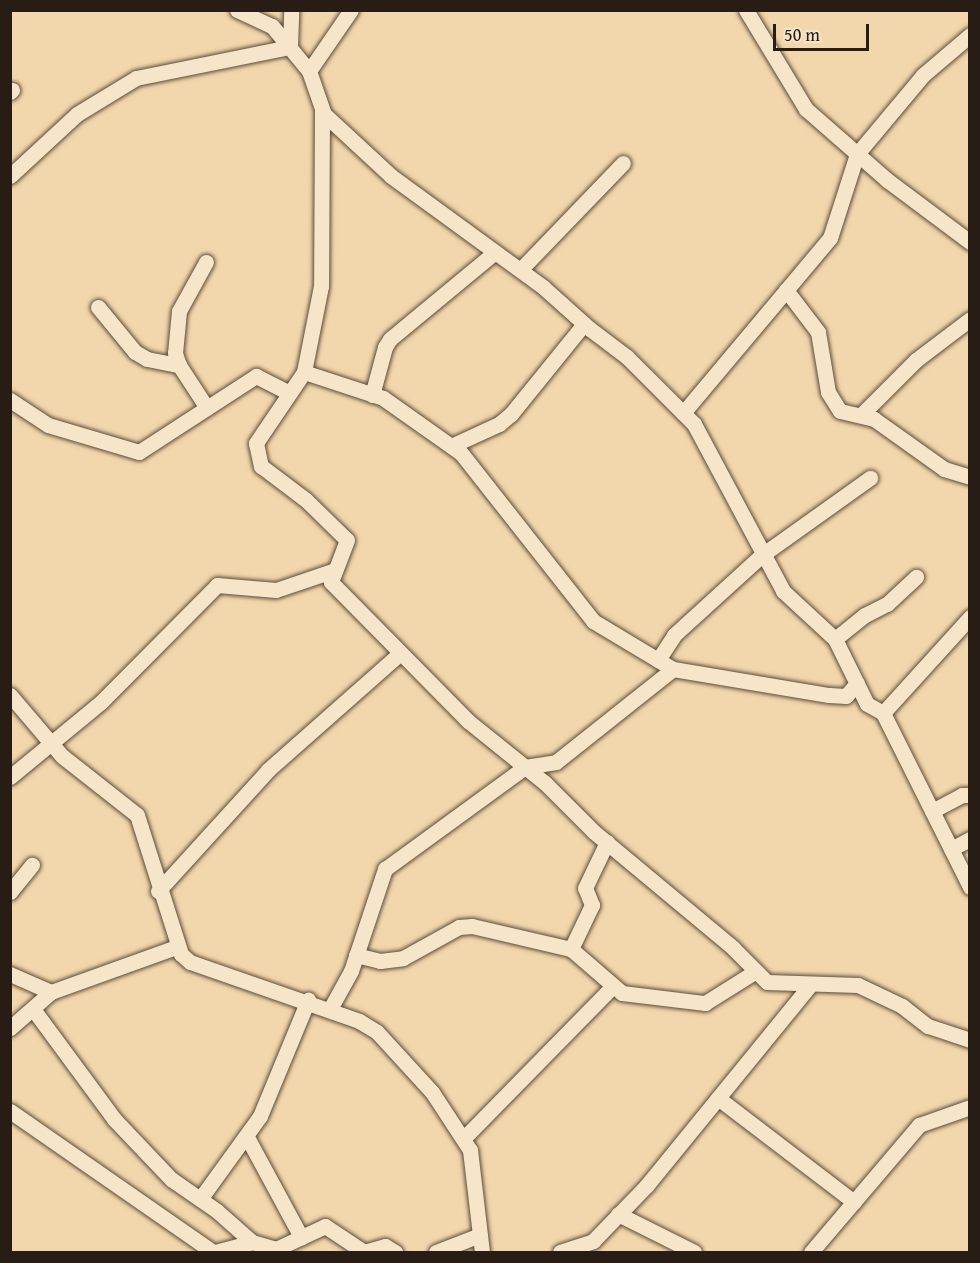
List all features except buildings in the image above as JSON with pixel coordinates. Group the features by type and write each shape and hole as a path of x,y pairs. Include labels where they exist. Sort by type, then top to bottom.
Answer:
{"street":[{"path":"237,10 272,26 290,47 309,71 322,110 321,286 304,372 256,443 261,466 306,500 347,540 331,582 399,654 468,721 525,767 767,982 858,985 902,1006 928,1026 969,1039"},
{"path":"290,47 291,10"},
{"path":"309,71 351,10"},
{"path":"746,10 806,109 857,154 966,234"},
{"path":"683,412 830,238 857,154 923,75 969,35"},
{"path":"10,176 76,114 136,78 290,47"},
{"path":"322,110 390,176 521,269 584,324 627,357 694,423 783,591 835,639 867,704 883,712 969,887"},
{"path":"521,269 623,163"},
{"path":"372,394 385,347 390,339 495,252"},
{"path":"206,262 179,311 175,352 179,365 207,408"},
{"path":"786,290 818,332 834,404 845,413 861,415 882,423 944,469 969,477"},
{"path":"98,307 135,352 147,359 179,365"},
{"path":"861,415 916,360 969,319"},
{"path":"451,446 499,424 512,414 584,324"},
{"path":"304,372 372,394 451,446 486,482 506,515 593,621 673,669 842,697 857,683"},
{"path":"10,400 48,425 138,452 256,376 289,393"},
{"path":"658,660 674,635 762,555 870,478"},
{"path":"10,777 101,702 217,585 276,590 335,570"},
{"path":"835,639 864,615 887,604 916,577"},
{"path":"883,712 969,617"},
{"path":"159,891 268,770 399,654"},
{"path":"330,1009 356,955 385,869 525,767 556,762 673,669"},
{"path":"10,695 50,745 138,815 176,947 190,963 308,1000 376,1032 432,1092 465,1137 475,1166 482,1252"},
{"path":"932,811 962,795 969,795"},
{"path":"951,849 969,839"},
{"path":"571,949 592,905 585,888 607,842"},
{"path":"10,892 32,865"},
{"path":"356,955 380,961 403,958 459,927 472,926 571,949 622,993 705,1004 756,971"},
{"path":"10,1028 51,992 176,947"},
{"path":"10,974 51,992"},
{"path":"560,1252 593,1240 618,1214 718,1098 810,985"},
{"path":"465,1137 613,986"},
{"path":"200,1199 247,1137 272,1094 308,1000"},
{"path":"33,1009 114,1119 171,1179 200,1199 252,1242 277,1251 325,1226 364,1252 385,1246 395,1252"},
{"path":"718,1098 854,1202"},
{"path":"811,1252 919,1125 969,1107"},
{"path":"10,1111 214,1252 252,1242"},
{"path":"247,1137 301,1237"},
{"path":"618,1214 694,1252"},
{"path":"436,1252 480,1235"}]}
